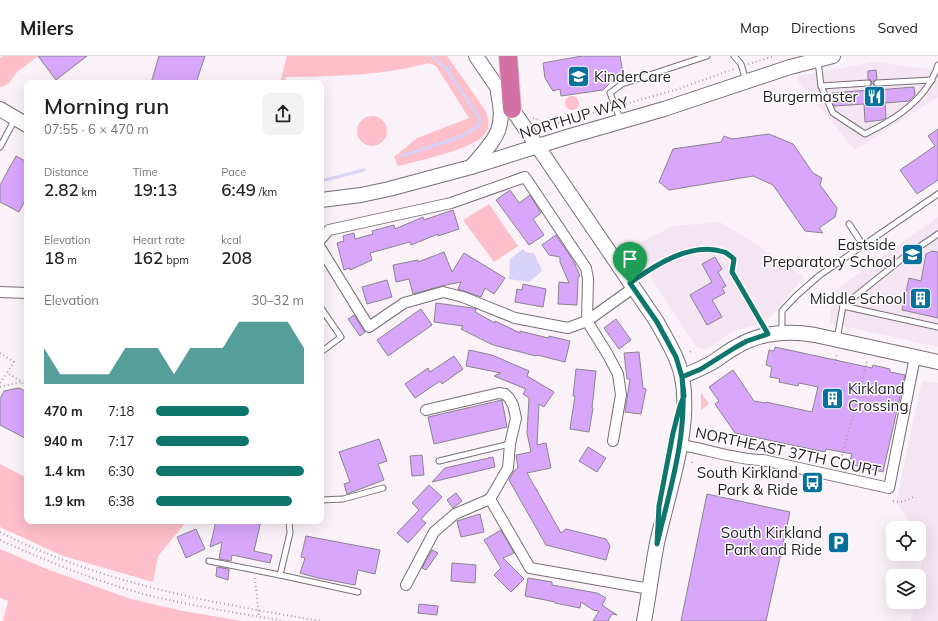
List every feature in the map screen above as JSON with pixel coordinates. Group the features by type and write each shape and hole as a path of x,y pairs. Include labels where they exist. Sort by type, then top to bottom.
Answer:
{"highway":[{"path":"508,56 512,109"}],"main road":[{"path":"476,56 657,322 676,357 682,377 684,396 681,445 657,544"},
{"name":"NORTHUP WAY","path":"324,200 361,195 389,189 471,167 621,122 790,66 833,56"},
{"path":"471,167 493,141 500,126 502,110 496,85"},
{"path":"0,109 21,122"},
{"path":"682,377 706,366 736,347 751,340 768,334 782,332 800,332 938,362"},
{"path":"644,621 657,544 661,499 673,433 684,396"}],"street":[{"path":"324,236 329,230 451,203 525,177 586,268 588,279 586,321 608,355 618,374 621,395 614,441"},
{"path":"324,254 369,327 404,303 443,292 463,297 515,318 568,328 586,321 632,285"},
{"path":"0,292 24,293"},
{"name":"NORTHEAST 37TH COURT","path":"681,445 752,460 763,460 889,488 915,357"},
{"path":"406,585 434,532 455,514 490,499 508,468 510,444 516,418 513,405 509,398 505,394 499,393 426,410"},
{"path":"490,499 530,568 650,589"}],"lane":[{"path":"621,122 610,93 622,84 707,56"},
{"path":"734,56 742,66 746,81"},
{"path":"818,59 821,86 834,113 865,134 883,126 915,102 932,80 938,65"},
{"path":"877,83 932,80"},
{"path":"821,86 868,83"},
{"path":"0,147 21,122"},
{"path":"782,332 782,311 796,296 820,275 938,194"},
{"path":"849,224 863,245"},
{"path":"837,340 843,306 903,258 938,234"},
{"path":"632,285 673,257 691,250 714,250 725,252 734,259 732,272 768,334"},
{"path":"843,306 938,327"},
{"path":"324,312 341,337 324,350"},
{"path":"440,461 510,444"},
{"path":"324,500 343,499 383,488"},
{"path":"280,575 290,533 289,524"},
{"path":"209,560 358,592"}],"path":[{"path":"549,124 551,121 559,123 678,89 775,56"},
{"path":"0,353 14,362 0,383"},
{"path":"835,364 837,355"},
{"path":"839,467 867,362"},
{"path":"7,373 24,384"},
{"path":"0,387 21,382"},
{"path":"765,451 766,444"},
{"path":"893,501 907,501 913,497"},
{"path":"0,532 58,558 107,575 192,598 321,621"},
{"path":"0,540 82,575 148,595 219,610 284,621"},
{"path":"254,570 259,617"}],"shaded area":[{"path":"3,56 38,56 16,73 9,83 2,87 0,86 0,58"},
{"path":"287,56 447,56 485,110 488,119 488,128 485,134 469,145 431,158 398,166 394,157 417,138 469,118 436,66 429,63 376,73 341,76 286,77 286,80 281,80"},
{"path":"873,62 938,70 938,97 855,150 795,77"},
{"path":"572,96 577,98 579,103 577,108 572,110 567,108 565,103 567,98"},
{"path":"372,116 383,120 387,131 383,142 372,146 361,142 357,131 361,120"},
{"path":"489,204 518,246 494,262 463,220"},
{"name":"Eastside Preparatory School","path":"938,217 938,347 829,323 834,291"},
{"path":"720,222 756,244 804,277 767,321 734,331 707,349 698,348 631,247 673,226"},
{"path":"523,249 527,253 534,253 542,271 529,282 509,279 510,259"},
{"path":"922,381 938,383 938,621 911,621 914,609 926,609 926,569 920,569 922,561 926,561 926,521 909,521 896,502"},
{"path":"701,393 709,404 701,410"},
{"path":"0,464 24,476 24,524 185,524 158,556 153,582 63,556 0,527"},
{"path":"0,549 49,570 131,599 183,611 242,621 3,621 8,601 0,598"}],"building":[{"path":"38,56 87,56 56,80"},
{"path":"159,56 205,56 197,80 152,80"},
{"name":"KinderCare","path":"582,56 620,56 623,73 610,75 611,82 603,90 561,96 560,89 553,91 545,78 543,63"},
{"name":"Burgermaster","path":"876,70 877,79 873,84 877,87 877,90 914,87 915,95 909,101 885,103 886,118 882,120 865,122 864,104 834,106 832,93 869,90 872,83 871,80 868,79 868,71"},
{"path":"938,129 938,180 917,194 900,170 935,146 928,136"},
{"path":"769,134 793,144 813,173 822,178 820,185 837,208 835,217 819,228 823,233 805,231 773,185 753,176 669,190 659,182 673,149 721,142 724,136 732,139"},
{"path":"16,156 24,160 24,203 19,212 0,202 0,185"},
{"path":"510,190 519,203 530,195 541,213 533,219 544,235 529,245 496,200"},
{"path":"453,210 459,229 438,236 438,234 411,245 410,242 370,253 372,260 350,270 350,268 344,270 337,243 344,241 343,236 354,233 355,239 373,234 372,231 394,225 395,229 423,217 424,220"},
{"path":"556,235 574,262 580,276 578,277 577,305 558,304 559,282 569,283 560,262 560,257 549,255 542,245"},
{"name":"Middle School","path":"932,251 938,252 938,318 902,310 909,278 921,281 926,254"},
{"path":"444,252 452,272 464,253 505,278 494,294 485,288 481,297 458,289 461,282 413,294 409,279 396,282 393,265 418,260 418,262"},
{"path":"715,257 722,269 718,272 726,286 722,288 725,293 712,300 722,317 707,325 690,295 712,282 702,264"},
{"path":"387,280 392,297 367,304 362,287"},
{"path":"523,284 546,289 543,307 515,302 517,289 522,290"},
{"path":"436,303 476,309 475,312 495,323 495,321 520,333 520,331 548,338 549,336 570,341 565,362 493,345 461,329 463,326 434,322"},
{"path":"421,309 432,325 388,356 377,340"},
{"path":"354,315 365,332 360,336 348,319"},
{"path":"616,319 631,340 619,349 604,328"},
{"name":"Kirkland Crossing","path":"775,347 872,368 873,365 890,369 890,372 905,375 883,472 849,464 852,454 826,449 825,452 735,433 715,404 719,401 709,387 733,370 754,401 766,402 812,412 818,387 799,383 798,386 779,382 780,379 770,377 772,367 766,365 769,350 774,351"},
{"path":"469,350 492,355 529,371 527,376 554,392 544,407 539,404 537,445 546,443 551,468 527,473 561,533 566,529 606,539 610,546 606,560 546,545 509,480 514,471 518,468 516,455 531,452 527,433 529,398 523,394 526,389 494,376 501,373 466,366"},
{"path":"639,352 643,388 646,389 641,414 625,412 630,379 627,379 624,353"},
{"path":"454,356 463,369 442,384 440,381 415,398 405,384 428,368 430,372"},
{"path":"576,369 596,371 593,408 589,432 570,429 575,396 573,396"},
{"path":"19,388 24,390 24,437 0,425 0,399 4,391"},
{"path":"502,400 507,427 434,444 428,417"},
{"path":"379,439 387,461 378,464 384,480 347,494 344,484 350,482 339,452"},
{"path":"588,447 606,458 597,472 579,461"},
{"path":"422,455 424,475 412,476 410,456"},
{"path":"493,457 495,467 432,482 445,468"},
{"path":"429,485 442,497 421,519 426,523 408,543 397,533 419,510 412,503"},
{"path":"456,493 462,501 453,508 447,500"},
{"name":"South Kirkland Park and Ride","path":"707,494 790,512 766,621 681,621"},
{"path":"480,514 484,532 461,537 457,521"},
{"path":"215,524 260,524 254,551 272,555 270,563 232,555 231,561 219,559 222,542 210,547"},
{"path":"196,529 205,549 186,558 177,537"},
{"path":"501,530 514,553 503,558 524,579 511,592 494,575 501,568 484,540"},
{"path":"306,536 380,550 375,574 358,570 355,585 300,573 305,558 301,557"},
{"path":"432,550 438,553 426,570 422,568"},
{"path":"452,563 476,565 475,583 451,581"},
{"path":"217,567 229,569 228,580 216,576"},
{"path":"528,578 552,582 552,585 597,593 606,598 602,605 617,615 612,614 608,621 593,621 599,611 593,610 581,602 580,608 525,596"},
{"path":"419,604 438,606 437,615 418,613"}],"waterway":[{"path":"432,56 447,70"},
{"path":"402,156 460,137 479,126 480,119 447,70 450,67"},
{"path":"324,180 364,170"}],"place":[{"name":"KinderCare","path":"578,77"},
{"name":"Burgermaster","path":"874,97"},
{"name":"Eastside Preparatory School","path":"912,254"},
{"name":"Middle School","path":"921,299"},
{"name":"Kirkland Crossing","path":"833,398"},
{"name":"South Kirkland Park & Ride","path":"813,482"},
{"name":"South Kirkland Park and Ride","path":"838,542"}],"route":[{"path":"630,283 657,322 676,357 682,377 684,396 673,433 659,506 657,544 681,445 684,396 682,377 712,363 747,341 768,334 732,272 734,259 725,252 714,250 691,250 673,257 630,283"}]}
